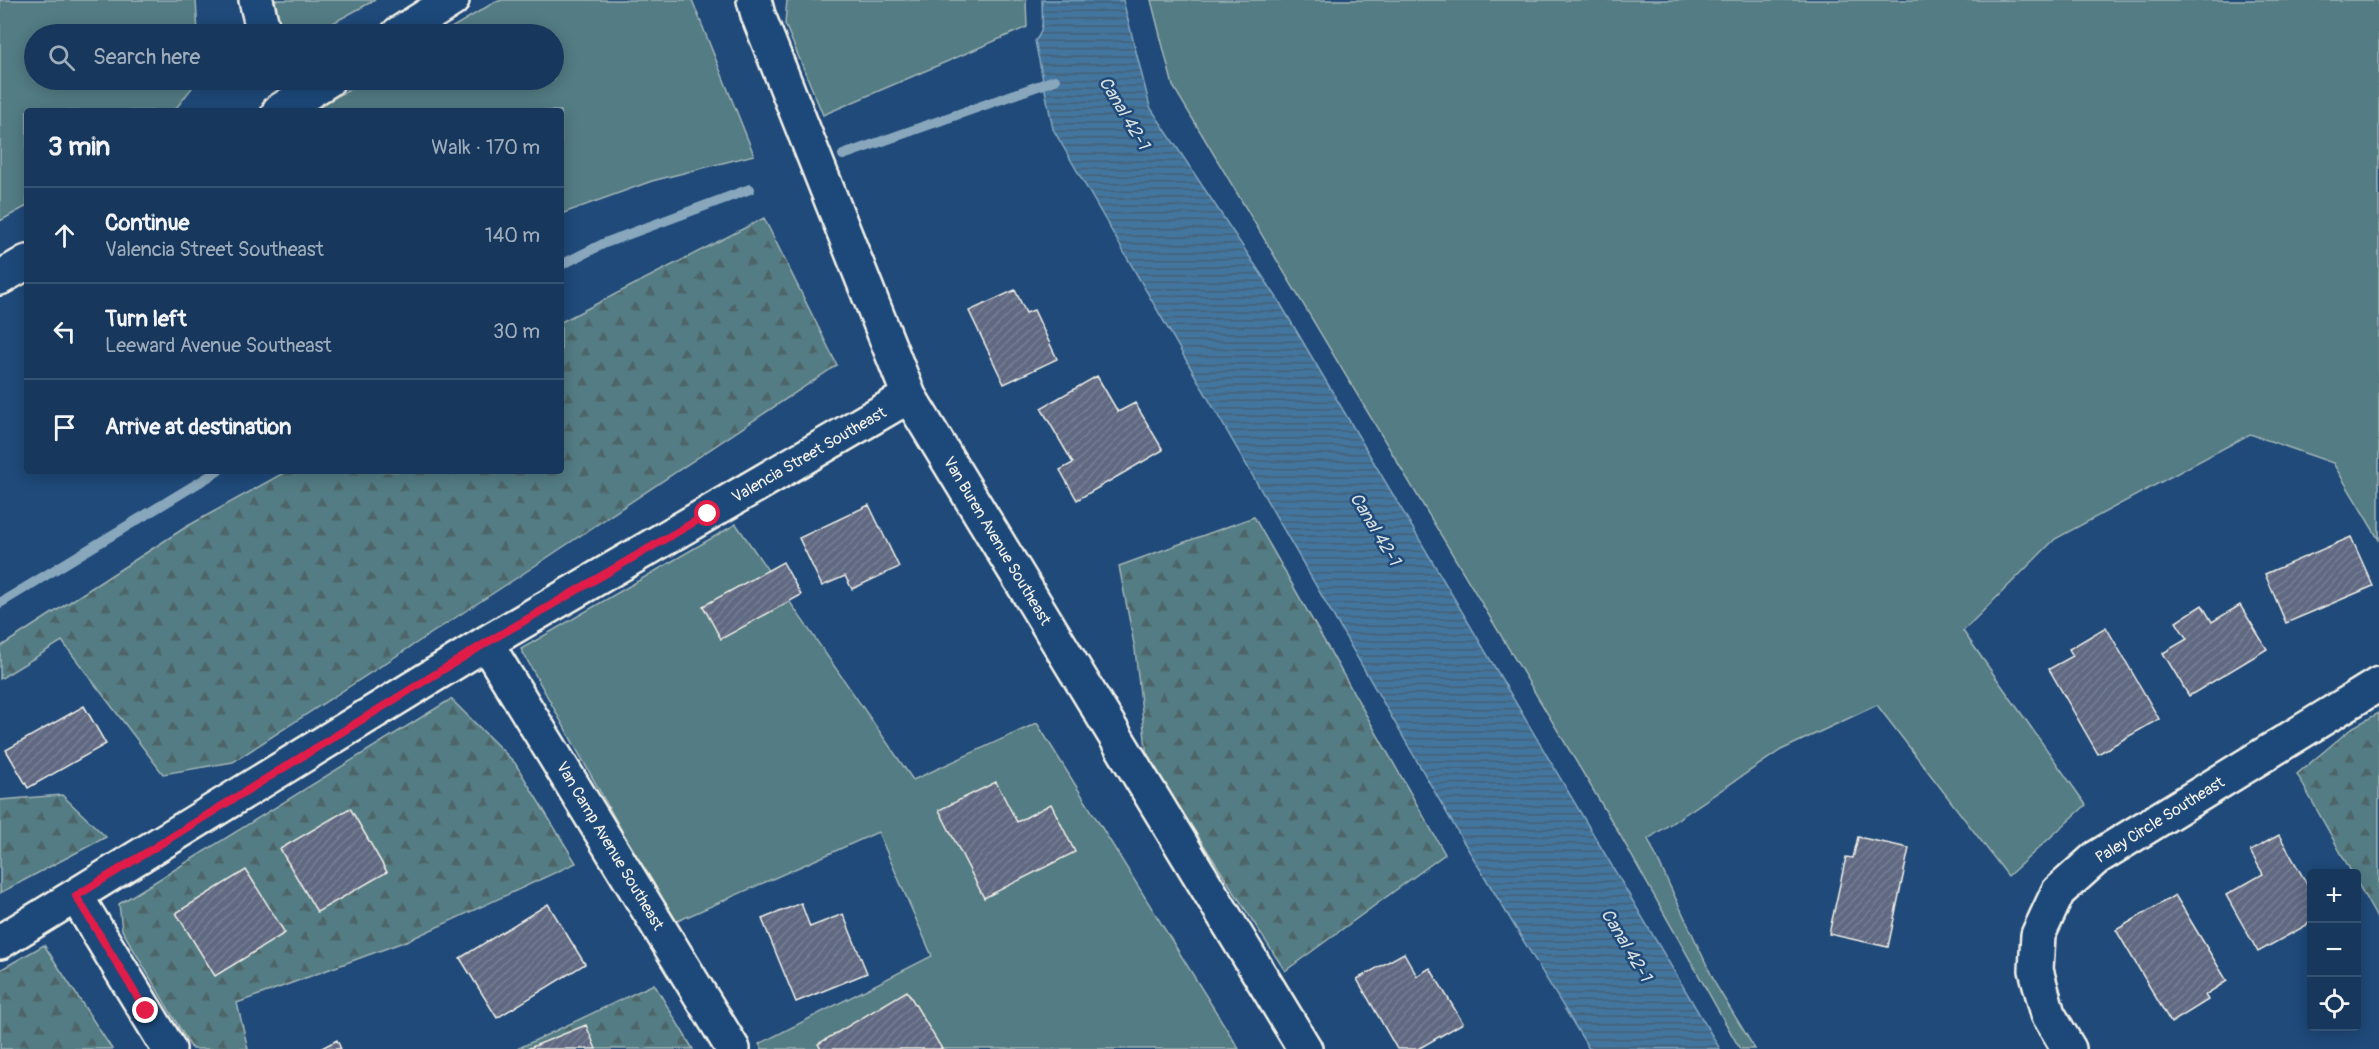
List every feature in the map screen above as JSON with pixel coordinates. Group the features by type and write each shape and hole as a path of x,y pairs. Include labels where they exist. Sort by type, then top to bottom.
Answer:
{"street":[{"path":"256,0 262,24"},
{"path":"414,24 452,0"},
{"name":"Van Buren Avenue Southeast","path":"754,0 909,396 1305,1049"},
{"path":"279,100 304,90"},
{"path":"0,278 24,264"},
{"name":"Valencia Street Southeast","path":"0,942 486,643 909,396"},
{"name":"Van Camp Avenue Southeast","path":"486,643 733,1049"},
{"name":"Paley Circle Southeast","path":"2069,1049 2048,1014 2036,970 2038,935 2058,892 2096,858 2379,684"},
{"path":"76,896 169,1049"}],"green space":[{"path":"0,0 196,0 197,24 24,24 24,90 190,90 176,108 24,108 24,208 0,221"},
{"path":"273,0 375,0 331,24 283,24 274,18"},
{"path":"503,0 692,0 754,155 652,181 564,213 564,108 317,108 348,90 564,90 564,24 458,24 495,2"},
{"path":"787,0 1026,0 1027,27 823,115 785,24"},
{"path":"1151,0 2379,0 2379,540 2333,463 2250,434 2055,539 1963,631 2086,805 2008,876 1877,705 1781,750 1648,839 1717,987 1755,1049 1740,1049 1620,835 1173,86"},
{"path":"764,218 837,365 515,579 233,762 163,774 62,641 0,679 0,647 186,527 282,474 564,474 564,320"},
{"path":"1254,517 1445,854 1285,971 1147,757 1135,649 1119,566"},
{"path":"736,524 913,780 1037,723 1239,1049 762,1049 759,1044 932,956 878,832 673,923 521,649"},
{"path":"451,699 515,763 576,863 409,940 237,1003 248,1049 192,1049 122,930 119,904"},
{"path":"2379,713 2379,922 2361,889 2361,869 2350,869 2297,774 2353,727"},
{"path":"62,795 106,837 0,893 0,800"},
{"path":"44,945 112,1049 0,1049 0,970"},
{"path":"654,984 693,1049 517,1049"}],"water":[{"name":"Canal 42-1","path":"1042,0 1123,0 1150,107 1277,298 1720,1049 1589,1049 1463,841 1053,129 1035,41 1042,27"}],"building":[{"path":"1015,290 1026,313 1034,310 1057,359 1004,384 969,311"},
{"path":"1097,376 1118,412 1135,403 1163,450 1077,500 1060,470 1073,463 1041,408"},
{"path":"869,505 899,567 852,589 845,576 822,586 799,538"},
{"path":"2351,537 2373,586 2286,623 2265,574"},
{"path":"783,562 801,595 721,639 703,606"},
{"path":"2202,605 2212,622 2240,605 2267,649 2189,696 2163,653 2187,639 2176,622"},
{"path":"2106,627 2159,719 2098,754 2049,669 2073,656 2069,649"},
{"path":"84,706 106,744 28,788 6,750"},
{"path":"996,782 1017,822 1051,804 1075,852 984,898 939,810"},
{"path":"350,808 387,872 317,912 280,849"},
{"path":"2279,835 2307,884 2307,925 2258,952 2226,895 2263,874 2250,851"},
{"path":"1858,837 1909,848 1888,947 1829,934 1846,857 1853,858"},
{"path":"246,870 285,933 215,976 176,913"},
{"path":"2175,895 2227,981 2205,995 2208,1000 2171,1023 2116,930"},
{"path":"801,903 810,927 843,914 867,973 796,1002 762,919"},
{"path":"548,904 585,964 497,1018 460,958"},
{"path":"1404,953 1417,976 1430,968 1463,1023 1418,1049 1397,1049 1357,979"},
{"path":"907,991 942,1049 821,1049 818,1044"},
{"path":"586,1025 596,1049 527,1049"},
{"path":"337,1040 341,1049 320,1049"}],"waterway":[{"path":"843,155 1055,80"},
{"path":"564,264 605,243 750,189"},
{"path":"0,603 213,474"}],"route":[{"path":"146,1011 76,896 486,643 708,514"}]}
